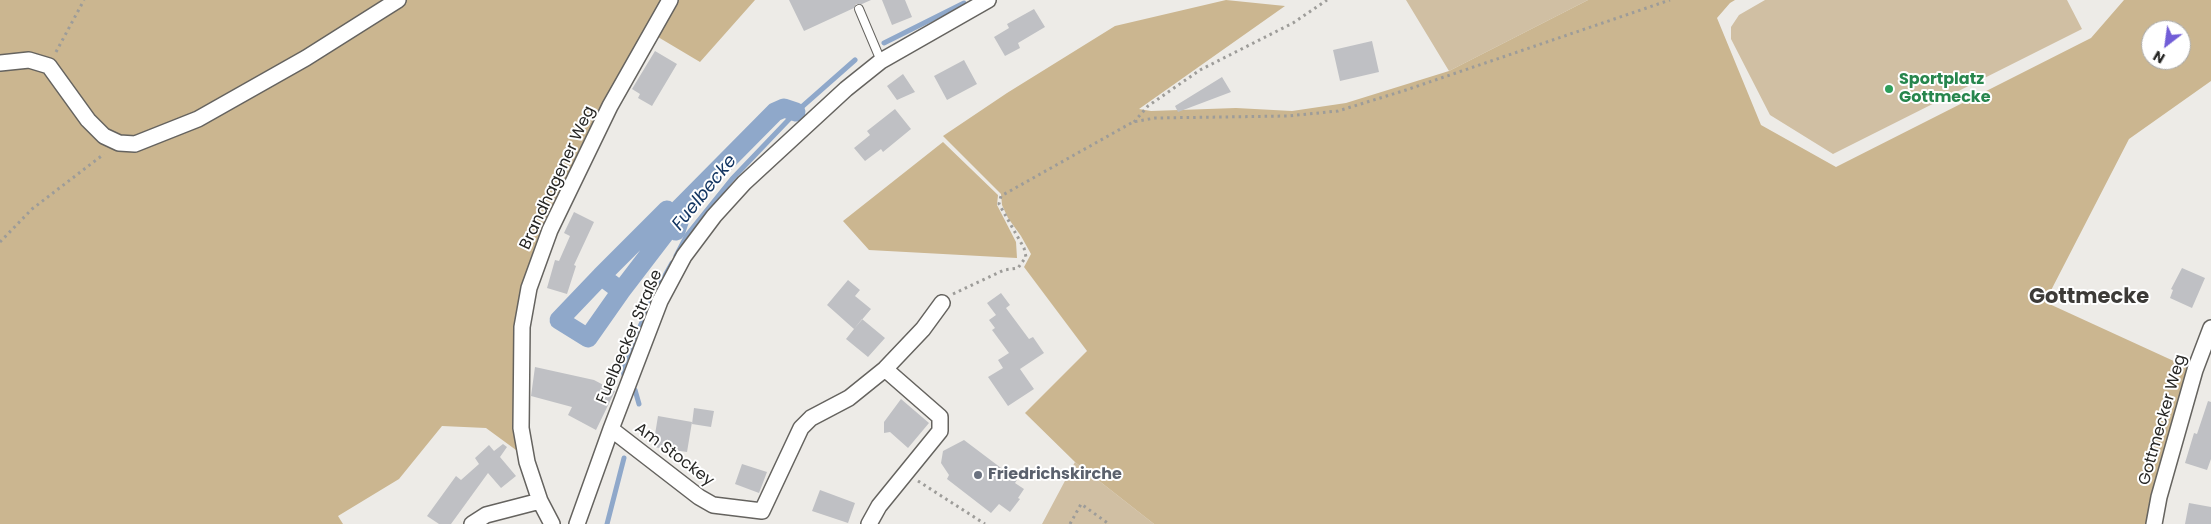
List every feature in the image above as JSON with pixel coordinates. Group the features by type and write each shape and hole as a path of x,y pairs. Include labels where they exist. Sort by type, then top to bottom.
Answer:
{"street":[{"path":"0,63 29,60 49,66 88,120 104,136 119,143 135,144 150,140 198,118 306,58 398,0"},
{"name":"Brandhagener Weg","path":"552,524 540,501 527,462 521,428 522,327 529,288 550,230 610,106 670,0"},
{"name":"Fuelbecker Straße","path":"578,524 611,429 660,301 684,256 714,216 744,183 846,89 881,61 972,4 988,0"},
{"name":"Am Stockey","path":"611,429 713,506 762,511 801,428 811,418 849,398 885,369 923,329 942,303"},
{"name":"Gottmecker Weg","path":"2154,524 2159,496 2195,370 2211,328"},
{"path":"869,524 879,506 940,431 940,417 885,369"},
{"path":"472,524 486,515 540,501"}],"lane":[{"path":"859,9 881,61"}],"path":[{"path":"49,66 84,0"},
{"path":"942,303 950,294 1004,270 1018,268 1026,257 1024,248 999,204 1001,196 1133,122 1148,106 1200,70 1293,23 1327,0"},
{"path":"1133,122 1154,118 1288,116 1338,110 1406,90 1670,0"},
{"path":"0,242 32,209 119,143"},
{"path":"905,473 985,524"},
{"path":"1070,524 1081,504 1108,524"}],"shaded area":[{"path":"0,0 662,0 548,221 514,373 516,450 486,428 442,426 399,479 338,516 343,524 0,524"},
{"path":"679,0 755,0 700,62 658,37"},
{"path":"1226,0 1285,6 1139,109 1151,111 1236,108 1292,111 1346,103 1449,71 1588,0 1735,0 1717,18 1761,125 1836,167 2091,38 2124,0 2211,0 2211,81 2129,139 2045,302 2189,368 2147,524 1154,524 1075,462 1025,413 1087,351 1024,267 1031,254 1008,218 1002,205 1001,194 943,136 1007,93 1115,26"},
{"path":"1406,0 1588,0 1449,71"},
{"name":"Sportplatz Gottmecke","path":"1765,0 2067,0 2082,29 1833,154 1770,115 1731,39 1731,27 1739,15"},
{"path":"943,142 998,195 997,205 1016,242 1017,258 869,250 843,221"},
{"path":"1075,462 1154,524 1042,524"}],"building":[{"path":"789,0 871,0 862,4 856,4 854,8 804,31"},
{"path":"882,0 905,0 912,17 892,25"},
{"path":"1034,9 1045,27 1018,43 1020,48 1005,56 994,37 1009,28 1007,24"},
{"path":"1372,41 1379,72 1340,81 1333,50"},
{"path":"655,51 677,64 652,106 638,98 640,94 632,89"},
{"path":"964,60 977,84 947,100 934,76"},
{"path":"903,74 915,92 897,100 887,86"},
{"path":"1222,77 1231,92 1178,112 1175,106"},
{"path":"895,109 911,129 883,152 881,149 865,161 854,148 870,135 867,131"},
{"path":"574,212 594,222 574,265 576,266 567,294 547,288 555,260 559,261 570,236 564,233"},
{"path":"2182,268 2205,278 2192,308 2170,298 2173,290 2171,289"},
{"path":"848,280 860,290 855,296 871,309 854,329 827,305"},
{"path":"1001,293 1010,305 1006,308 1029,339 1033,337 1044,353 1020,369 1034,389 1008,406 988,377 1003,368 998,360 1009,353 992,330 995,328 989,320 996,315 987,303"},
{"path":"862,319 885,338 868,357 846,339"},
{"path":"535,367 594,380 615,391 596,430 568,415 572,407 531,396"},
{"path":"901,399 929,423 908,448 890,432 884,433 884,422"},
{"path":"2208,401 2211,402 2211,459 2207,470 2185,463 2194,433 2197,434"},
{"path":"694,408 714,411 711,427 692,424"},
{"path":"658,416 692,422 687,452 653,447"},
{"name":"Friedrichskirche","path":"964,440 1017,480 1015,483 1024,489 1018,498 1020,499 1010,512 999,504 991,513 947,479 949,475 941,463 943,451"},
{"path":"503,444 507,447 500,457 516,476 501,488 488,473 451,524 439,524 427,516 456,476 461,480 479,464 475,458 489,445 494,451"},
{"path":"742,464 767,472 759,493 735,484"},
{"path":"820,490 855,503 848,523 812,511"},
{"path":"2189,503 2211,507 2211,524 2185,524"}],"waterway":[{"name":"Fuelbecke","path":"884,43 964,3"},
{"name":"Fuelbecke","path":"676,256 687,235 732,179 796,112 855,60"},
{"path":"673,215 667,210 601,276 621,291 670,227 676,231 680,219 673,215 775,112 784,108 796,112"},
{"name":"Fuelbecke","path":"624,375 622,368 652,299 672,263"},
{"path":"601,276 621,291 588,338 559,320 601,276"},
{"name":"Fuelbecke","path":"635,390 639,404"},
{"name":"Fuelbecke","path":"607,524 624,458"}],"place":[{"name":"Sportplatz Gottmecke","path":"1889,89"},
{"name":"Friedrichskirche","path":"978,475"}],"district":[{"name":"Gottmecke","path":"2089,298"}]}
